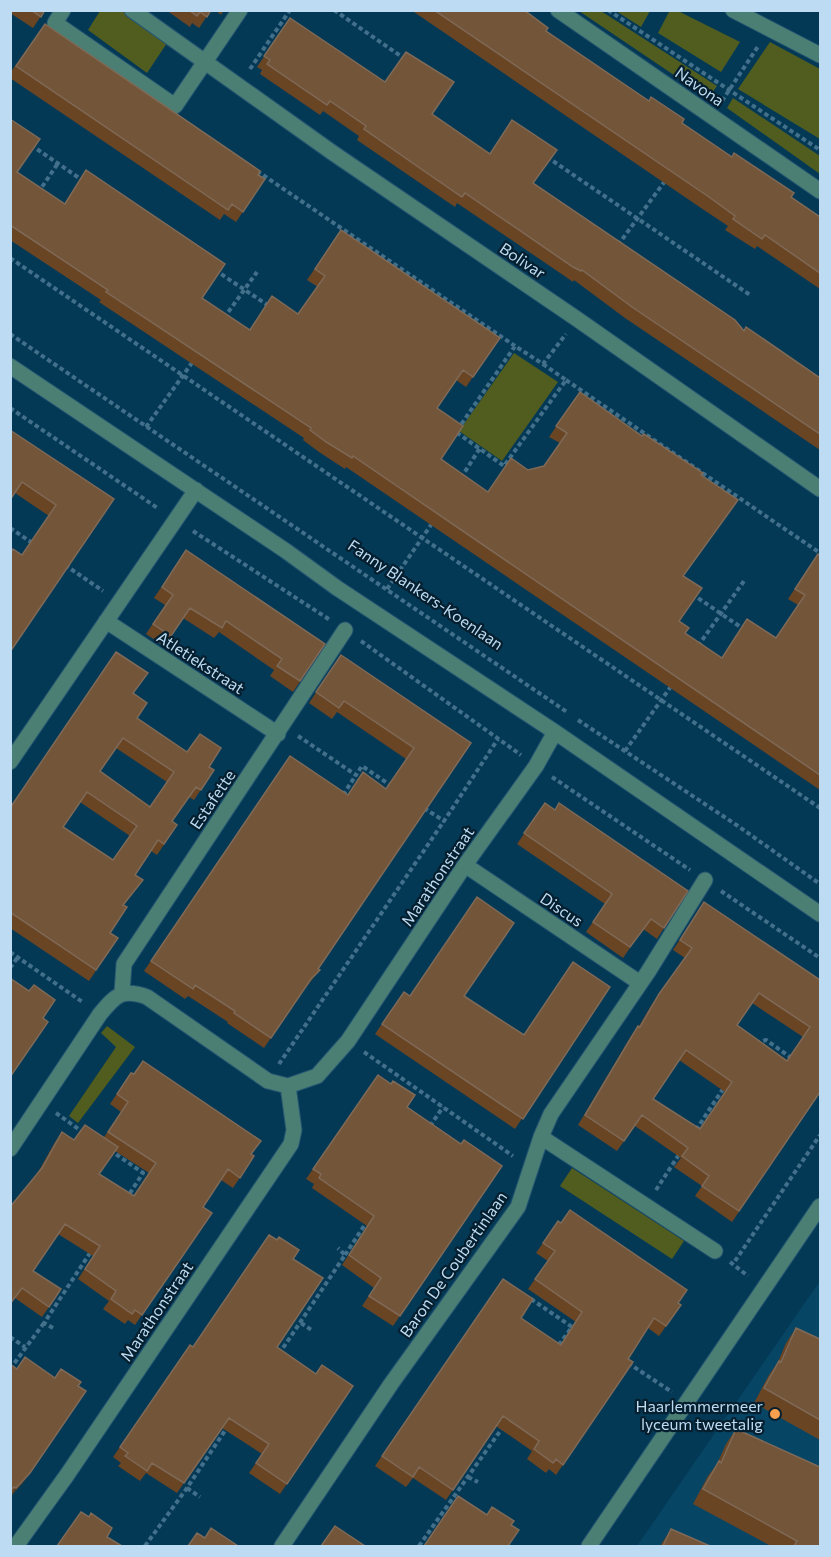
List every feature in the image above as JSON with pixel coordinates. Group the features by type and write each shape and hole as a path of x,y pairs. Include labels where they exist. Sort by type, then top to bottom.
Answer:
{"street":[{"path":"63,10 55,23 175,106 240,10"},
{"name":"Bolivar","path":"132,10 333,153 577,318 820,489"},
{"name":"Navona","path":"558,10 820,191"},
{"path":"733,10 820,55"},
{"path":"10,366 196,490 337,588 555,732 820,914"},
{"path":"10,762 196,490"},
{"name":"Atletiekstraat","path":"106,621 280,730"},
{"name":"Estafette","path":"122,993 124,964 345,630"},
{"name":"Marathonstraat","path":"16,1546 67,1475 291,1144 294,1130 288,1086 317,1076 348,1041 465,865 536,766 555,732"},
{"name":"Discus","path":"465,865 640,983"},
{"path":"705,880 640,983 551,1114 541,1137 715,1251"},
{"path":"10,1149 100,1014 112,1000 122,993 133,992 147,997 268,1081 288,1086"},
{"name":"Baron De Coubertinlaan","path":"282,1546 391,1384 518,1207 541,1137"},
{"path":"589,1546 820,1206"}],"path":[{"path":"239,86 290,10"},
{"path":"334,10 410,62"},
{"path":"608,10 820,150"},
{"path":"712,116 770,29"},
{"path":"30,144 88,183"},
{"path":"538,151 750,295"},
{"path":"34,198 58,164"},
{"path":"256,170 820,553"},
{"path":"617,247 671,172"},
{"path":"10,258 820,808"},
{"path":"215,270 273,309"},
{"path":"217,328 257,272"},
{"path":"543,364 577,318"},
{"name":"Fanny Blankers-Koenlaan","path":"10,334 738,826 820,884"},
{"path":"456,432 515,346"},
{"path":"146,427 197,356"},
{"path":"447,425 504,466 566,380"},
{"path":"10,408 175,520 345,630 536,766 820,958"},
{"path":"454,488 480,448"},
{"path":"387,590 435,518"},
{"path":"10,528 40,548"},
{"path":"60,562 119,602"},
{"path":"695,652 744,581"},
{"path":"692,593 751,634"},
{"path":"625,751 675,680"},
{"path":"280,730 356,776"},
{"path":"268,1081 498,739"},
{"path":"336,804 362,766 398,791"},
{"path":"417,803 444,821"},
{"path":"10,952 100,1014"},
{"path":"10,968 18,957"},
{"path":"753,1044 766,1040 802,1066"},
{"path":"348,1041 531,1168"},
{"path":"690,1139 728,1082"},
{"path":"41,1103 87,1135"},
{"path":"430,1126 443,1107"},
{"path":"733,1264 820,1135"},
{"path":"106,1148 143,1173 123,1203"},
{"path":"646,1205 683,1149"},
{"path":"275,1359 372,1215"},
{"path":"10,1369 44,1323 97,1243"},
{"path":"339,1248 345,1255"},
{"path":"715,1251 764,1287"},
{"path":"525,1294 581,1333"},
{"path":"44,1323 53,1328"},
{"path":"301,1323 313,1331"},
{"path":"552,1355 572,1327"},
{"path":"10,1337 25,1347"},
{"path":"620,1358 687,1401"},
{"path":"419,1546 507,1421"},
{"path":"145,1546 231,1423"},
{"path":"468,1478 478,1482"},
{"path":"187,1488 200,1497"},
{"path":"148,1532 152,1535"}],"shaded area":[{"name":"Haarlemmermeer lyceum tweetalig","path":"820,1281 820,1546 637,1546"}],"green space":[{"path":"670,10 678,11 740,42 721,72 658,33"},
{"path":"100,11 124,11 167,43 147,73 88,30"},
{"path":"579,11 601,11 717,86 708,98"},
{"path":"616,11 650,11 641,27"},
{"path":"770,42 820,69 820,139 738,89"},
{"path":"733,98 820,156 820,174 727,108"},
{"path":"514,353 558,382 502,461 459,431"},
{"path":"107,1026 135,1047 78,1123 69,1116 116,1047 101,1033"},
{"path":"572,1168 684,1241 672,1259 560,1186"}],"building":[{"path":"31,10 45,10 41,17"},
{"path":"189,10 211,10 207,17 200,12 197,16"},
{"path":"434,10 524,10 548,28 546,31 649,101 651,97 684,119 682,123 732,157 734,153 794,193 791,197 820,217 820,273 765,235 762,239 733,219 735,216 709,197"},
{"path":"290,18 385,82 406,52 454,82 432,114 490,154 512,120 557,150 533,183 735,320 744,331 746,327 820,378 820,434 632,307 582,270 573,267 465,193 462,197 364,129 366,126 330,101 327,105 267,64 270,60 264,56"},
{"path":"45,24 260,171 258,175 265,179 243,212 232,204 228,210 16,66"},
{"path":"10,119 40,139 17,172 65,204 86,170 225,264 202,298 250,330 272,296 298,314 325,276 315,269 341,230 500,338 473,377 463,370 437,408 463,426 441,459 488,492 511,458 528,470 544,466 567,433 556,426 580,392 642,436 644,434 703,473 701,475 738,500 683,576 702,588 679,621 689,628 685,633 722,658 747,619 776,638 805,595 795,589 818,554 820,556 820,775 353,456 352,458 326,442 310,430 311,428 106,292 108,290 10,225"},
{"path":"10,430 114,499 10,652 10,554 13,549 22,555 56,505 22,482 10,500"},
{"path":"186,550 325,644 300,681 277,666 282,659 226,621 222,628 190,608 171,636 153,624 173,595 162,587"},
{"path":"116,652 148,673 133,693 147,703 137,718 187,752 200,734 221,748 209,767 214,770 201,790 196,787 172,821 177,825 164,844 158,840 135,875 143,880 123,905 127,907 110,933 118,938 96,970 10,912 10,808","holes":["123,738 174,772 150,807 100,771","87,792 137,826 113,860 63,827"]},
{"path":"341,655 471,743 318,969 320,970 311,979 271,1038 195,985 193,989 151,961 290,756 348,795 363,772 386,789 414,748 344,701 339,708 316,692"},
{"path":"545,803 555,810 559,803 688,891 664,928 651,919 630,947 593,922 612,894 524,833"},
{"path":"477,897 514,923 464,996 524,1035 573,962 610,987 523,1119 382,1024 404,992 410,996"},
{"path":"704,902 820,980 820,1092 739,1211 702,1186 709,1176 682,1156 688,1148 642,1115 624,1141 585,1115 638,1026 640,1027 659,994 692,948 680,940","holes":["759,993 810,1027 787,1061 737,1025","686,1050 732,1082 700,1129 653,1099"]},
{"path":"10,978 29,991 34,985 55,1000 43,1018 48,1022 10,1077"},
{"path":"143,1061 261,1141 251,1154 254,1156 240,1178 228,1169 203,1207 212,1213 142,1315 135,1310 132,1314 111,1299 116,1291 85,1269 100,1246 65,1224 33,1271 61,1289 49,1307 22,1288 10,1304 10,1207 42,1168 62,1132 74,1140 85,1125 118,1147 99,1174 134,1196 156,1163 108,1132 128,1102 117,1094 131,1073 134,1074"},
{"path":"378,1075 391,1084 393,1081 415,1095 407,1107 461,1144 464,1140 502,1166 400,1316 369,1296 381,1278 349,1255 374,1216 319,1178 321,1174 313,1169"},
{"path":"570,1210 687,1290 678,1303 681,1305 666,1326 654,1318 628,1359 633,1362 563,1465 556,1459 553,1463 534,1449 539,1441 503,1416 453,1490 419,1467 413,1477 382,1456 503,1279 533,1299 521,1318 561,1345 582,1312 535,1279 555,1251 543,1243 558,1221 561,1223"},
{"path":"269,1235 277,1240 279,1237 299,1250 293,1259 323,1278 277,1347 316,1374 322,1365 353,1386 287,1484 256,1463 269,1444 229,1418 184,1483 152,1463 147,1471 125,1456 128,1453 120,1447 190,1345 193,1347"},
{"path":"796,1328 820,1339 820,1420 764,1388 779,1361 781,1362"},
{"path":"25,1357 55,1378 61,1369 81,1382 78,1386 86,1391 30,1473 16,1488 10,1490 10,1364 17,1369"},
{"path":"736,1429 820,1467 820,1546 794,1546 797,1541 703,1489 719,1461 721,1463"},
{"path":"458,1496 487,1515 492,1507 514,1521 511,1525 519,1530 508,1546 424,1546"},
{"path":"81,1512 89,1517 91,1513 112,1528 107,1537 122,1546 57,1546"},
{"path":"335,1526 365,1546 321,1546"},
{"path":"211,1528 238,1546 188,1546 197,1533 205,1538"},
{"path":"671,1529 710,1546 663,1546"}],"place":[{"name":"Haarlemmermeer lyceum tweetalig","path":"775,1414"}]}
